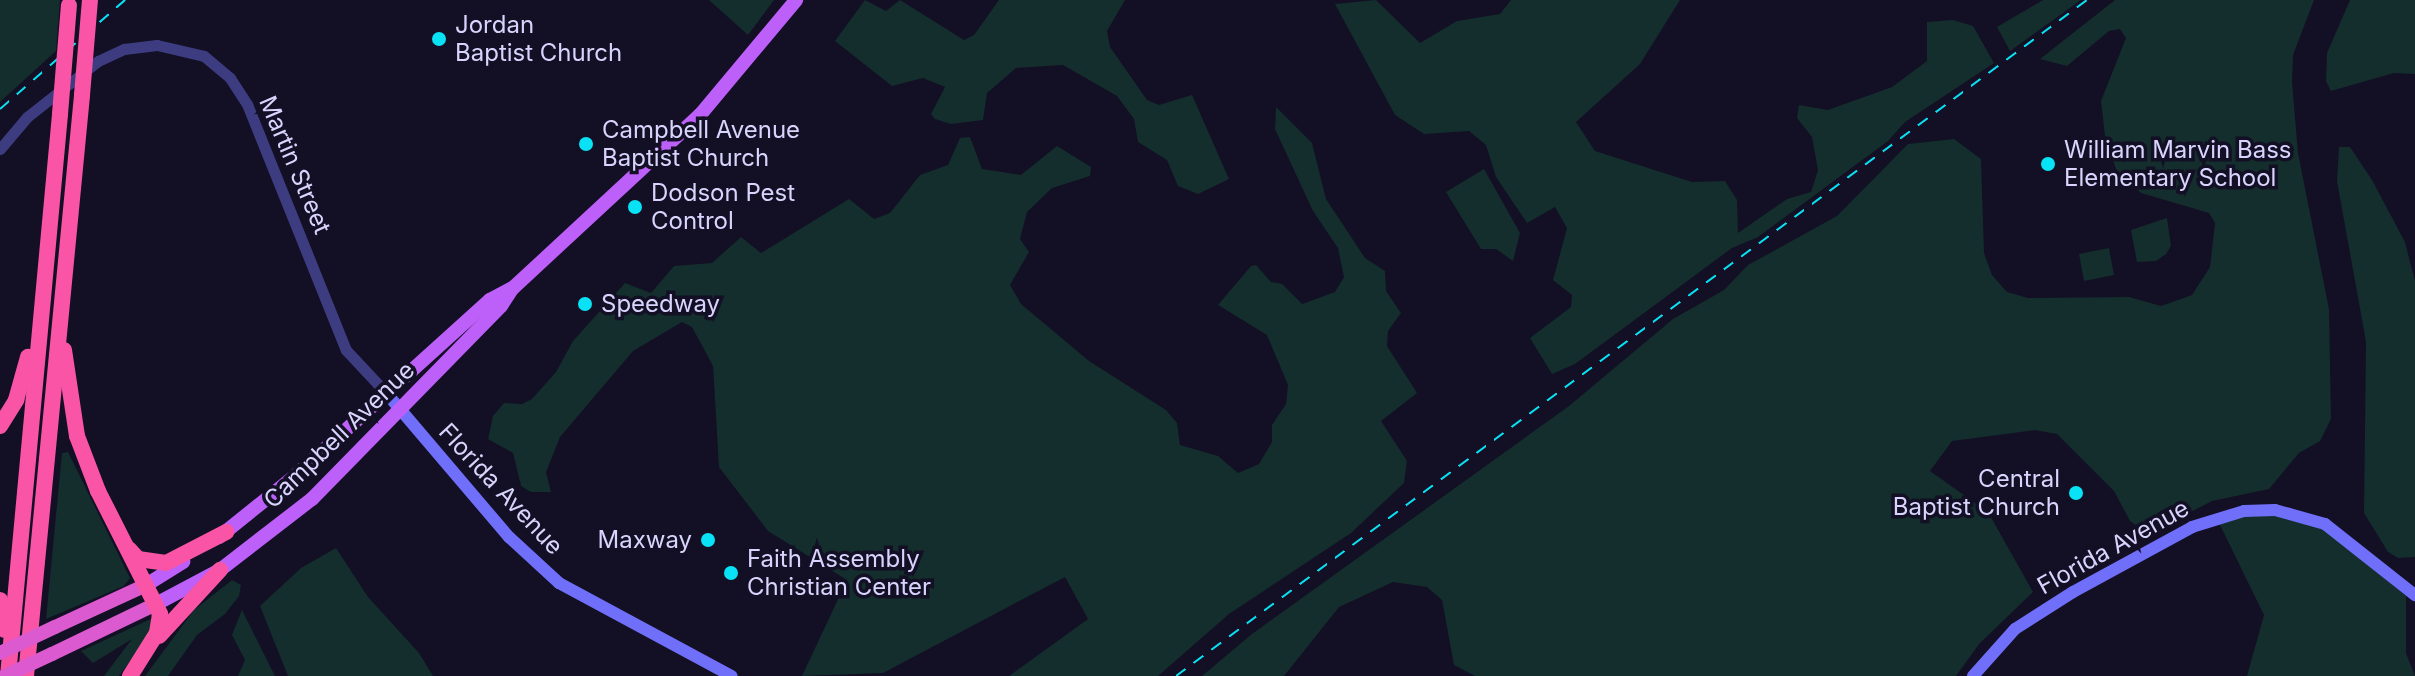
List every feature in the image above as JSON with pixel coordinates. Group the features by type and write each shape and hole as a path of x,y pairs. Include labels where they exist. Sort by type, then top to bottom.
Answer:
{"highway":[{"path":"26,676 90,0"},
{"path":"6,676 69,2"},
{"path":"69,225 64,348 68,394 77,436 122,542 156,604 160,624 130,676"},
{"path":"0,426 24,376 47,241"},
{"path":"122,542 138,559 166,563 226,532"},
{"path":"130,676 184,604 220,570"},
{"name":"Campbell Avenue","path":"0,653 146,585"},
{"path":"0,600 6,676"},
{"name":"Campbell Avenue","path":"6,676 156,604"}],"main road":[{"name":"Campbell Avenue","path":"156,604 220,570 312,499 501,306 513,288 700,115 796,0"},
{"name":"Campbell Avenue","path":"146,585 226,532 388,395 490,300 513,288"},
{"name":"Florida Avenue","path":"388,395 509,537 559,583 732,676"},
{"name":"Florida Avenue","path":"1973,676 2015,629 2073,592 2192,527 2244,511 2275,510 2325,524 2415,595"}],"street":[{"name":"Martin Street","path":"0,149 27,117 98,61 124,49 157,45 204,56 230,78 247,104 346,350"},
{"name":"Florida Avenue","path":"346,350 388,395"}],"green space":[{"path":"0,0 60,0 56,51 0,102"},
{"path":"709,0 774,0 748,35"},
{"path":"865,0 886,11 900,0 964,40 974,35 999,0 1125,0 1107,31 1110,47 1147,100 1159,105 1192,95 1229,179 1198,194 1178,186 1167,160 1138,142 1134,119 1117,96 1063,65 1016,68 987,93 983,120 951,124 935,119 931,114 945,87 923,78 892,86 835,41"},
{"path":"1376,0 1420,43 1457,21 1500,14 1511,0 1680,0 1640,64 1576,122 1595,151 1692,182 1725,181 1737,200 1738,233 1787,199 1811,192 1818,170 1812,137 1797,118 1799,105 1828,110 1892,87 1927,61 1927,22 1953,20 1973,26 1994,63 1905,122 1888,141 1758,237 1732,248 1575,364 1552,374 1530,338 1571,307 1572,295 1553,280 1567,228 1555,207 1527,223 1496,177 1486,145 1469,131 1424,134 1395,115 1335,4"},
{"path":"2043,0 2081,0 2010,51 1997,27"},
{"path":"2115,0 2314,0 2293,55 2292,82 2298,153 2329,309 2331,419 2320,441 2299,453 2269,489 2212,501 2148,534 2130,521 2114,491 2057,434 2035,430 1952,441 1930,471 1988,512 2033,592 1980,643 1956,676 1475,676 1454,665 1442,600 1427,587 1393,582 1339,607 1284,676 1202,676 1252,634 1569,406 1673,319 1724,290 1748,265 1837,216 1908,144 1954,139 1981,159 1984,253 1992,275 2007,292 2028,298 2129,297 2161,306 2192,295 2210,267 2215,223 2209,213 2141,193 2116,169 2105,136 2101,101 2126,38 2120,29 2109,31 2067,66 2040,59"},
{"path":"2350,0 2415,0 2415,74 2394,73 2331,91 2326,81 2327,53"},
{"path":"1276,107 1312,143 1326,199 1365,258 1385,271 1386,291 1401,313 1388,331 1387,346 1417,393 1381,421 1407,461 1404,483 1351,533 1229,614 1158,676 1009,676 1088,619 1065,577 883,673 802,676 847,580 768,531 719,467 713,366 692,327 682,322 633,351 560,437 546,472 551,492 531,492 521,486 513,453 488,439 493,416 504,403 522,404 532,399 556,372 573,341 625,283 651,293 674,266 712,263 741,237 761,253 849,199 874,219 890,213 920,175 948,165 960,138 970,137 982,169 1021,175 1057,146 1091,167 1090,176 1052,188 1027,212 1020,239 1029,252 1010,285 1021,304 1089,361 1166,410 1177,423 1180,445 1218,456 1238,473 1259,464 1272,442 1272,425 1286,404 1288,385 1267,335 1218,305 1251,266 1256,265 1271,282 1282,284 1302,304 1335,292 1344,277 1338,248 1313,211 1275,129"},
{"path":"2339,147 2350,147 2372,180 2405,242 2415,281 2415,557 2398,558 2388,552 2364,513 2366,342 2337,181"},
{"path":"1484,169 1520,233 1513,261 1496,249 1481,249 1446,192"},
{"path":"2167,218 2171,246 2166,254 2156,261 2137,262 2131,230"},
{"path":"2109,248 2114,275 2084,281 2079,254"},
{"path":"68,452 130,578 124,586 46,619 62,453"},
{"path":"2243,515 2274,515 2324,529 2406,596 2406,653 2415,676 2247,676 2264,615 2218,521"},
{"path":"336,548 368,597 419,653 433,676 288,676 260,606 301,568"},
{"path":"232,580 241,585 239,596 225,614 197,635 168,676 145,676 194,610"},
{"path":"242,610 275,676 238,676 245,660 232,635"},
{"path":"153,618 152,631 119,676 104,676 132,639 93,663 81,651"}],"railway":[{"path":"0,109 125,0"},
{"path":"1176,676 2087,0"}],"place":[{"name":"Jordan Baptist Church","path":"439,39"},
{"name":"Campbell Avenue Baptist Church","path":"586,144"},
{"name":"William Marvin Bass Elementary School","path":"2048,164"},
{"name":"Dodson Pest Control","path":"635,207"},
{"name":"Speedway","path":"585,304"},
{"name":"Central Baptist Church","path":"2076,493"},
{"name":"Maxway","path":"708,540"},
{"name":"Faith Assembly Christian Center","path":"731,573"}]}
